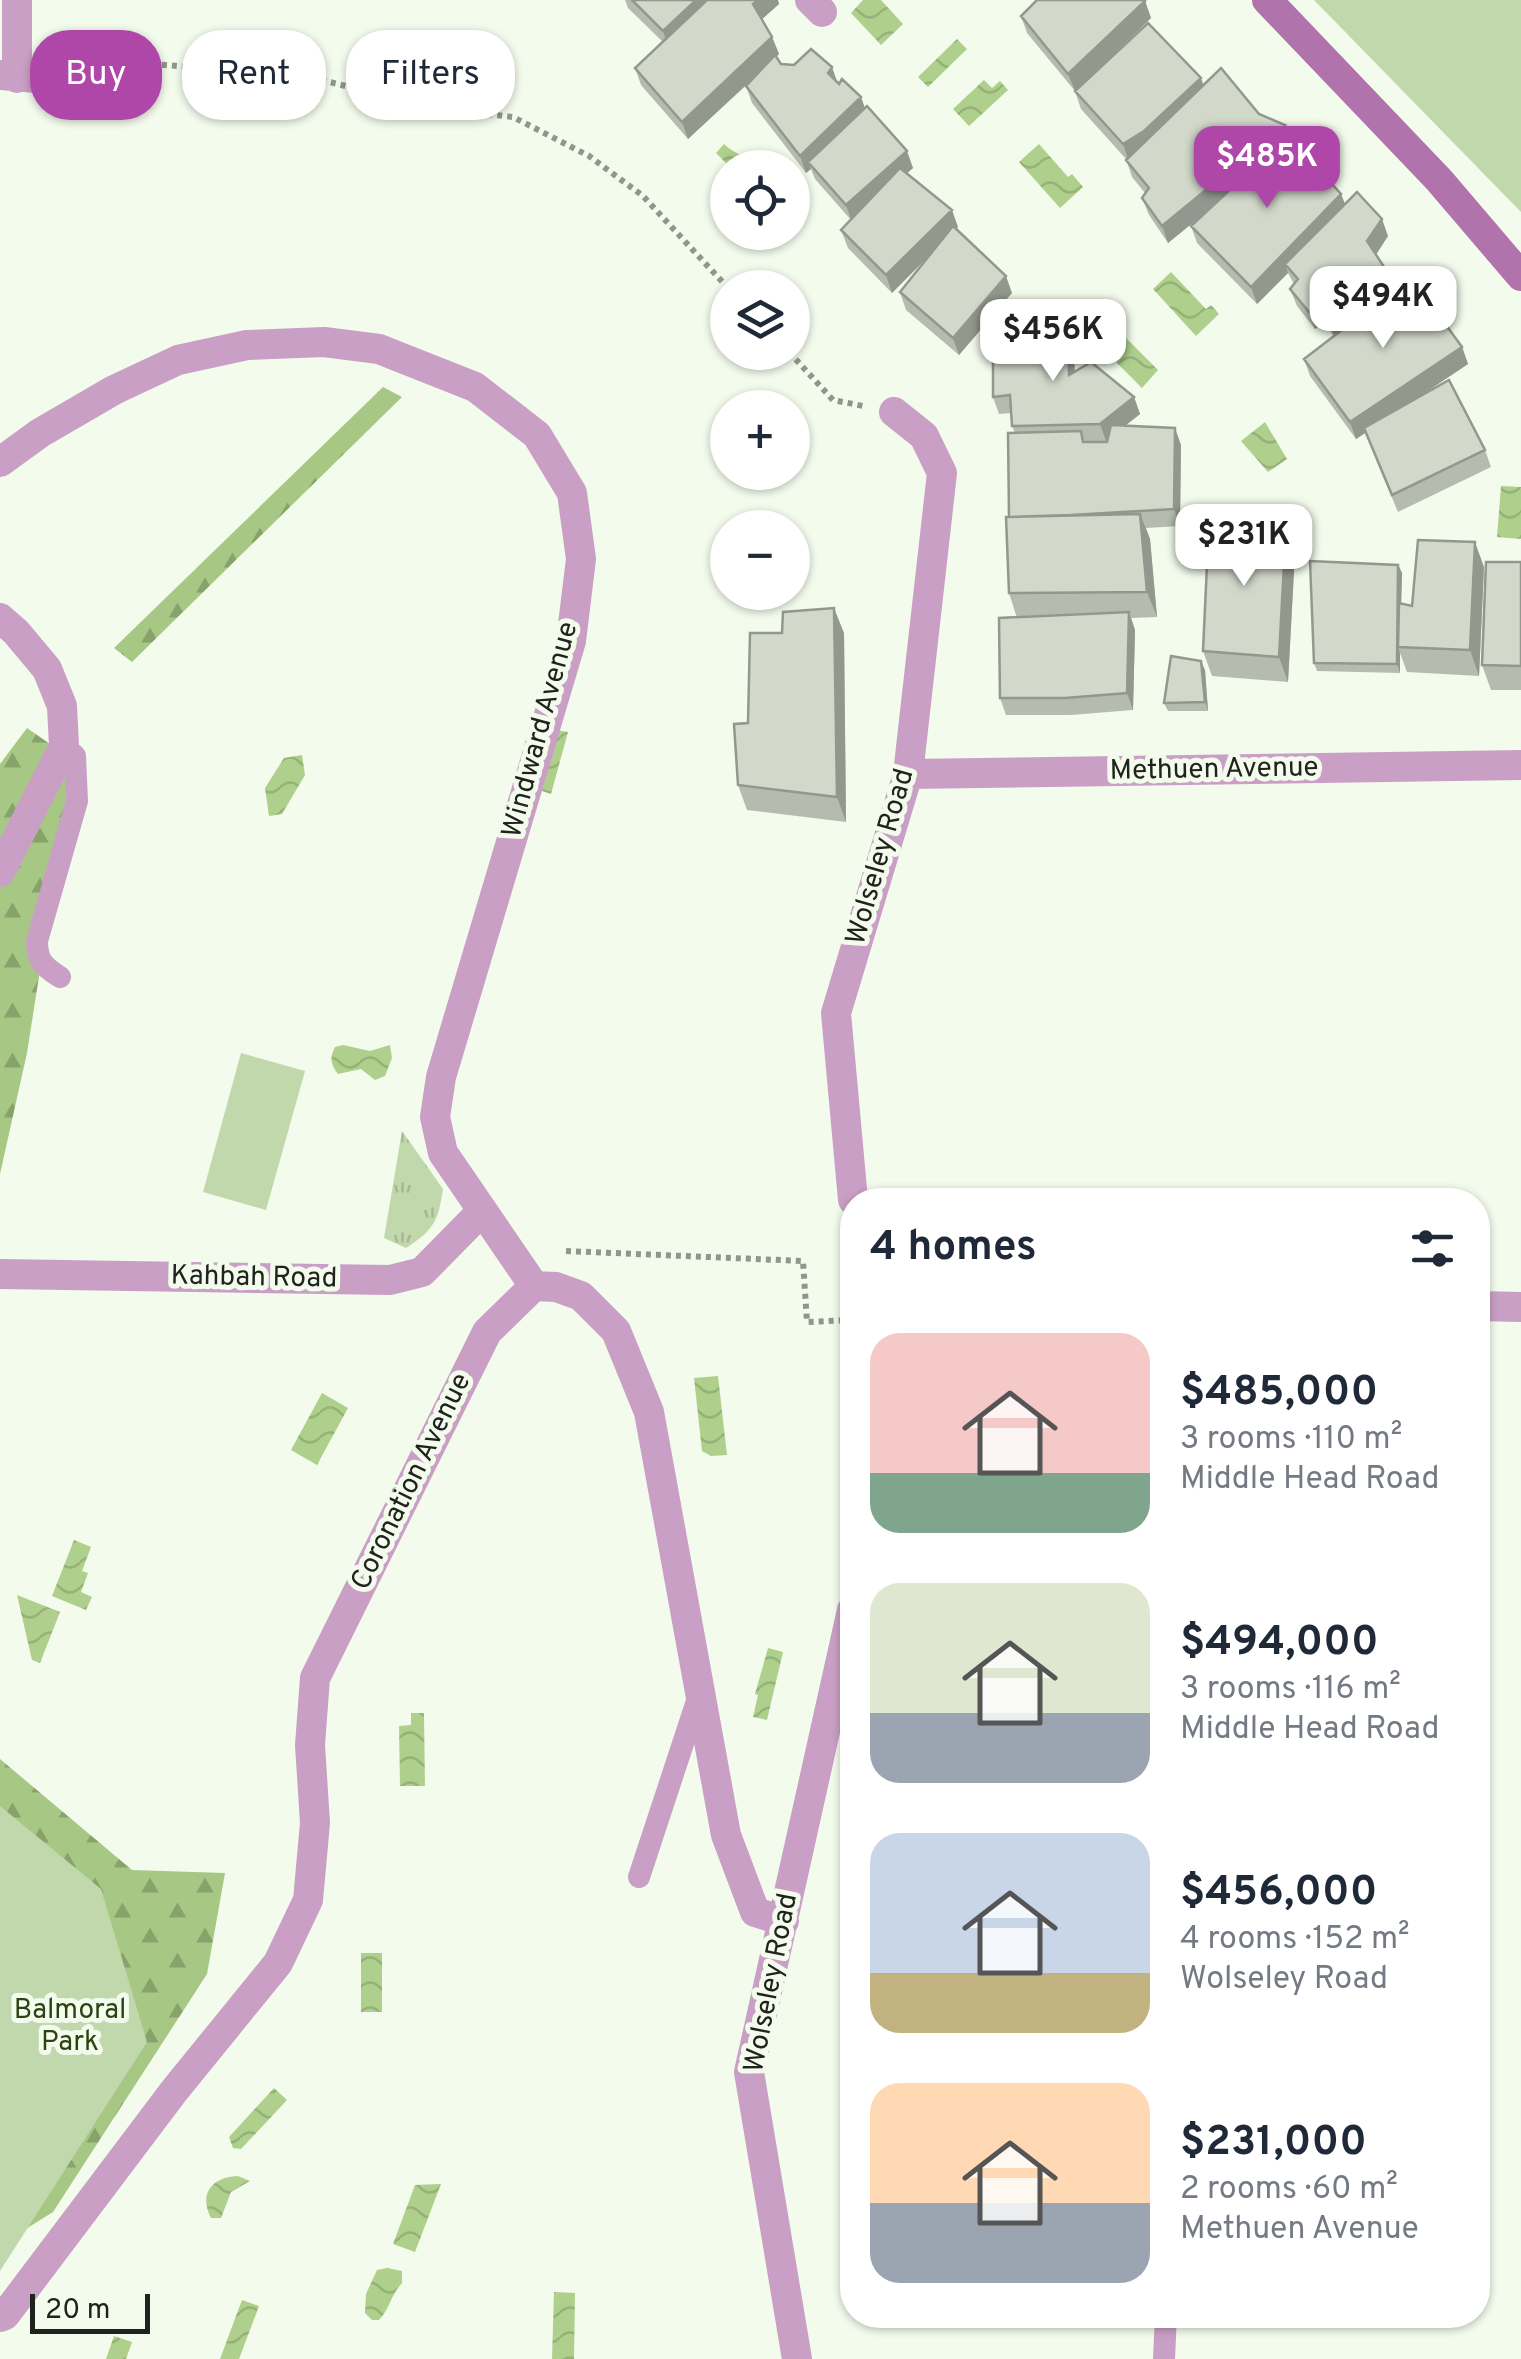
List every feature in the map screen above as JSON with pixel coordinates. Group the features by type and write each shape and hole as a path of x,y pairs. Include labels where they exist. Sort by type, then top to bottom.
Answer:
{"street":[{"path":"8,77 17,0"},
{"path":"1267,0 1439,180 1521,276"},
{"name":"Windward Avenue","path":"0,462 40,433 114,390 178,360 247,345 324,342 379,349 475,387 538,435 572,493 581,559 571,640 441,1077 434,1117 443,1153 534,1286"},
{"name":"Wolseley Road","path":"851,1188 836,1013 908,774 942,472 924,436 894,412"},
{"path":"0,618 47,669 62,706 64,746 0,872"},
{"name":"Methuen Avenue","path":"908,774 1521,765"},
{"name":"Kahbah Road","path":"0,1274 390,1280 422,1272 482,1211"},
{"path":"534,1286 556,1287 581,1296 616,1331 649,1412 726,1835 755,1912 784,1921"},
{"name":"Coronation Avenue","path":"0,2316 174,2090 278,1963 308,1900 315,1823 310,1745 315,1678 487,1332 534,1286"},
{"path":"1490,1306 1521,1307"},
{"name":"Wolseley Road","path":"797,2359 749,2072 840,1665"}],"lane":[{"path":"60,977 37,956 77,801 75,756 64,746"},
{"path":"639,1877 702,1688"},
{"path":"1164,2359 1165,2328"}],"path":[{"path":"162,65 314,78 428,107 513,117 589,156 643,196 711,270"},
{"path":"806,370 834,400 894,412"},
{"path":"508,1248 802,1261 807,1322 840,1321"}],"green space":[{"path":"1314,0 1521,0 1521,212"},
{"path":"383,387 402,397 132,662 114,648"},
{"path":"27,728 73,760 27,1053 0,1174 0,764"},
{"path":"241,1053 305,1071 266,1210 203,1192"},
{"path":"402,1131 443,1189 433,1224 406,1248 384,1238"},
{"name":"Balmoral Park","path":"0,1759 132,1870 225,1873 207,1974 53,2212 0,2245"},
{"name":"Balmoral Park","path":"0,1806 101,1889 147,2042 0,2271"}],"water":[{"path":"863,0 881,0 903,24 881,45 851,13"},
{"path":"957,39 967,49 928,87 918,77"},
{"path":"984,80 992,88 1000,81 1008,90 969,126 953,109"},
{"path":"1039,144 1068,177 1072,174 1083,187 1060,208 1019,162"},
{"path":"1171,272 1206,309 1211,305 1219,314 1196,336 1153,289"},
{"path":"1120,332 1158,370 1142,388 1103,349"},
{"path":"1265,422 1287,459 1268,472 1241,441"},
{"path":"1501,486 1521,487 1521,539 1497,537"},
{"path":"557,730 568,732 551,794 542,791"},
{"path":"302,755 305,775 282,814 269,816 265,788 284,758"},
{"path":"390,1045 392,1058 385,1076 375,1080 361,1069 338,1074 332,1055 335,1047 370,1051"},
{"path":"718,1376 727,1455 711,1456 702,1451 694,1378"},
{"path":"322,1393 348,1408 317,1465 291,1450"},
{"path":"74,1540 91,1547 82,1571 88,1573 81,1592 92,1597 86,1610 52,1596"},
{"path":"17,1595 60,1612 40,1663 32,1660"},
{"path":"768,1648 783,1652 767,1720 753,1717"},
{"path":"411,1713 424,1713 425,1786 400,1786 399,1726 411,1725"},
{"path":"361,1953 382,1953 382,2012 361,2012"},
{"path":"274,2088 287,2100 241,2149 233,2148 229,2137"},
{"path":"238,2176 250,2181 231,2192 221,2218 211,2218 206,2201 210,2188 221,2179"},
{"path":"441,2184 415,2252 393,2244 415,2185"},
{"path":"377,2270 402,2271 402,2283 383,2316 372,2320 365,2313 366,2294"},
{"path":"554,2292 575,2293 574,2359 552,2359"},
{"path":"242,2300 259,2306 239,2359 220,2359"},
{"path":"114,2336 132,2342 126,2359 106,2359"}],"building":[{"path":"632,0 696,0 663,31"},
{"path":"707,0 758,0 753,4 772,37 682,122 635,68"},
{"path":"1037,0 1145,1 1068,74 1021,16"},
{"path":"1148,23 1201,78 1144,131 1123,144 1075,91"},
{"path":"811,49 832,67 828,73 839,84 842,79 861,97 806,150 795,150 746,86 775,55 781,64 794,65"},
{"path":"1221,68 1259,114 1285,125 1162,226 1142,198 1149,188 1126,160"},
{"path":"867,106 907,151 846,205 810,160"},
{"path":"1288,136 1341,194 1251,287 1191,226"},
{"path":"900,168 952,210 886,275 841,230"},
{"path":"1357,192 1382,219 1367,241 1392,279 1331,327 1319,304 1309,312 1290,289 1298,279 1285,264"},
{"path":"953,226 1006,276 953,338 900,292"},
{"path":"1411,277 1462,347 1350,422 1304,359"},
{"path":"1060,324 1068,337 1069,375 1091,362 1134,397 1100,424 1012,426 1010,395 993,397 993,351"},
{"path":"1449,380 1485,450 1392,495 1364,428"},
{"path":"1111,425 1175,428 1174,509 1009,517 1008,433 1081,431 1083,442 1107,442"},
{"path":"1140,514 1147,592 1009,593 1006,517"},
{"path":"1209,521 1286,527 1279,657 1203,651"},
{"path":"1418,540 1475,542 1470,650 1398,647 1399,603 1412,606"},
{"path":"1310,561 1398,565 1397,664 1314,663"},
{"path":"1486,562 1521,562 1521,666 1482,665"},
{"path":"834,608 837,797 738,785 734,724 748,723 750,633 782,633 783,612"},
{"path":"1129,612 1127,693 1000,698 999,618"},
{"path":"1171,656 1201,661 1205,702 1164,703"}]}
